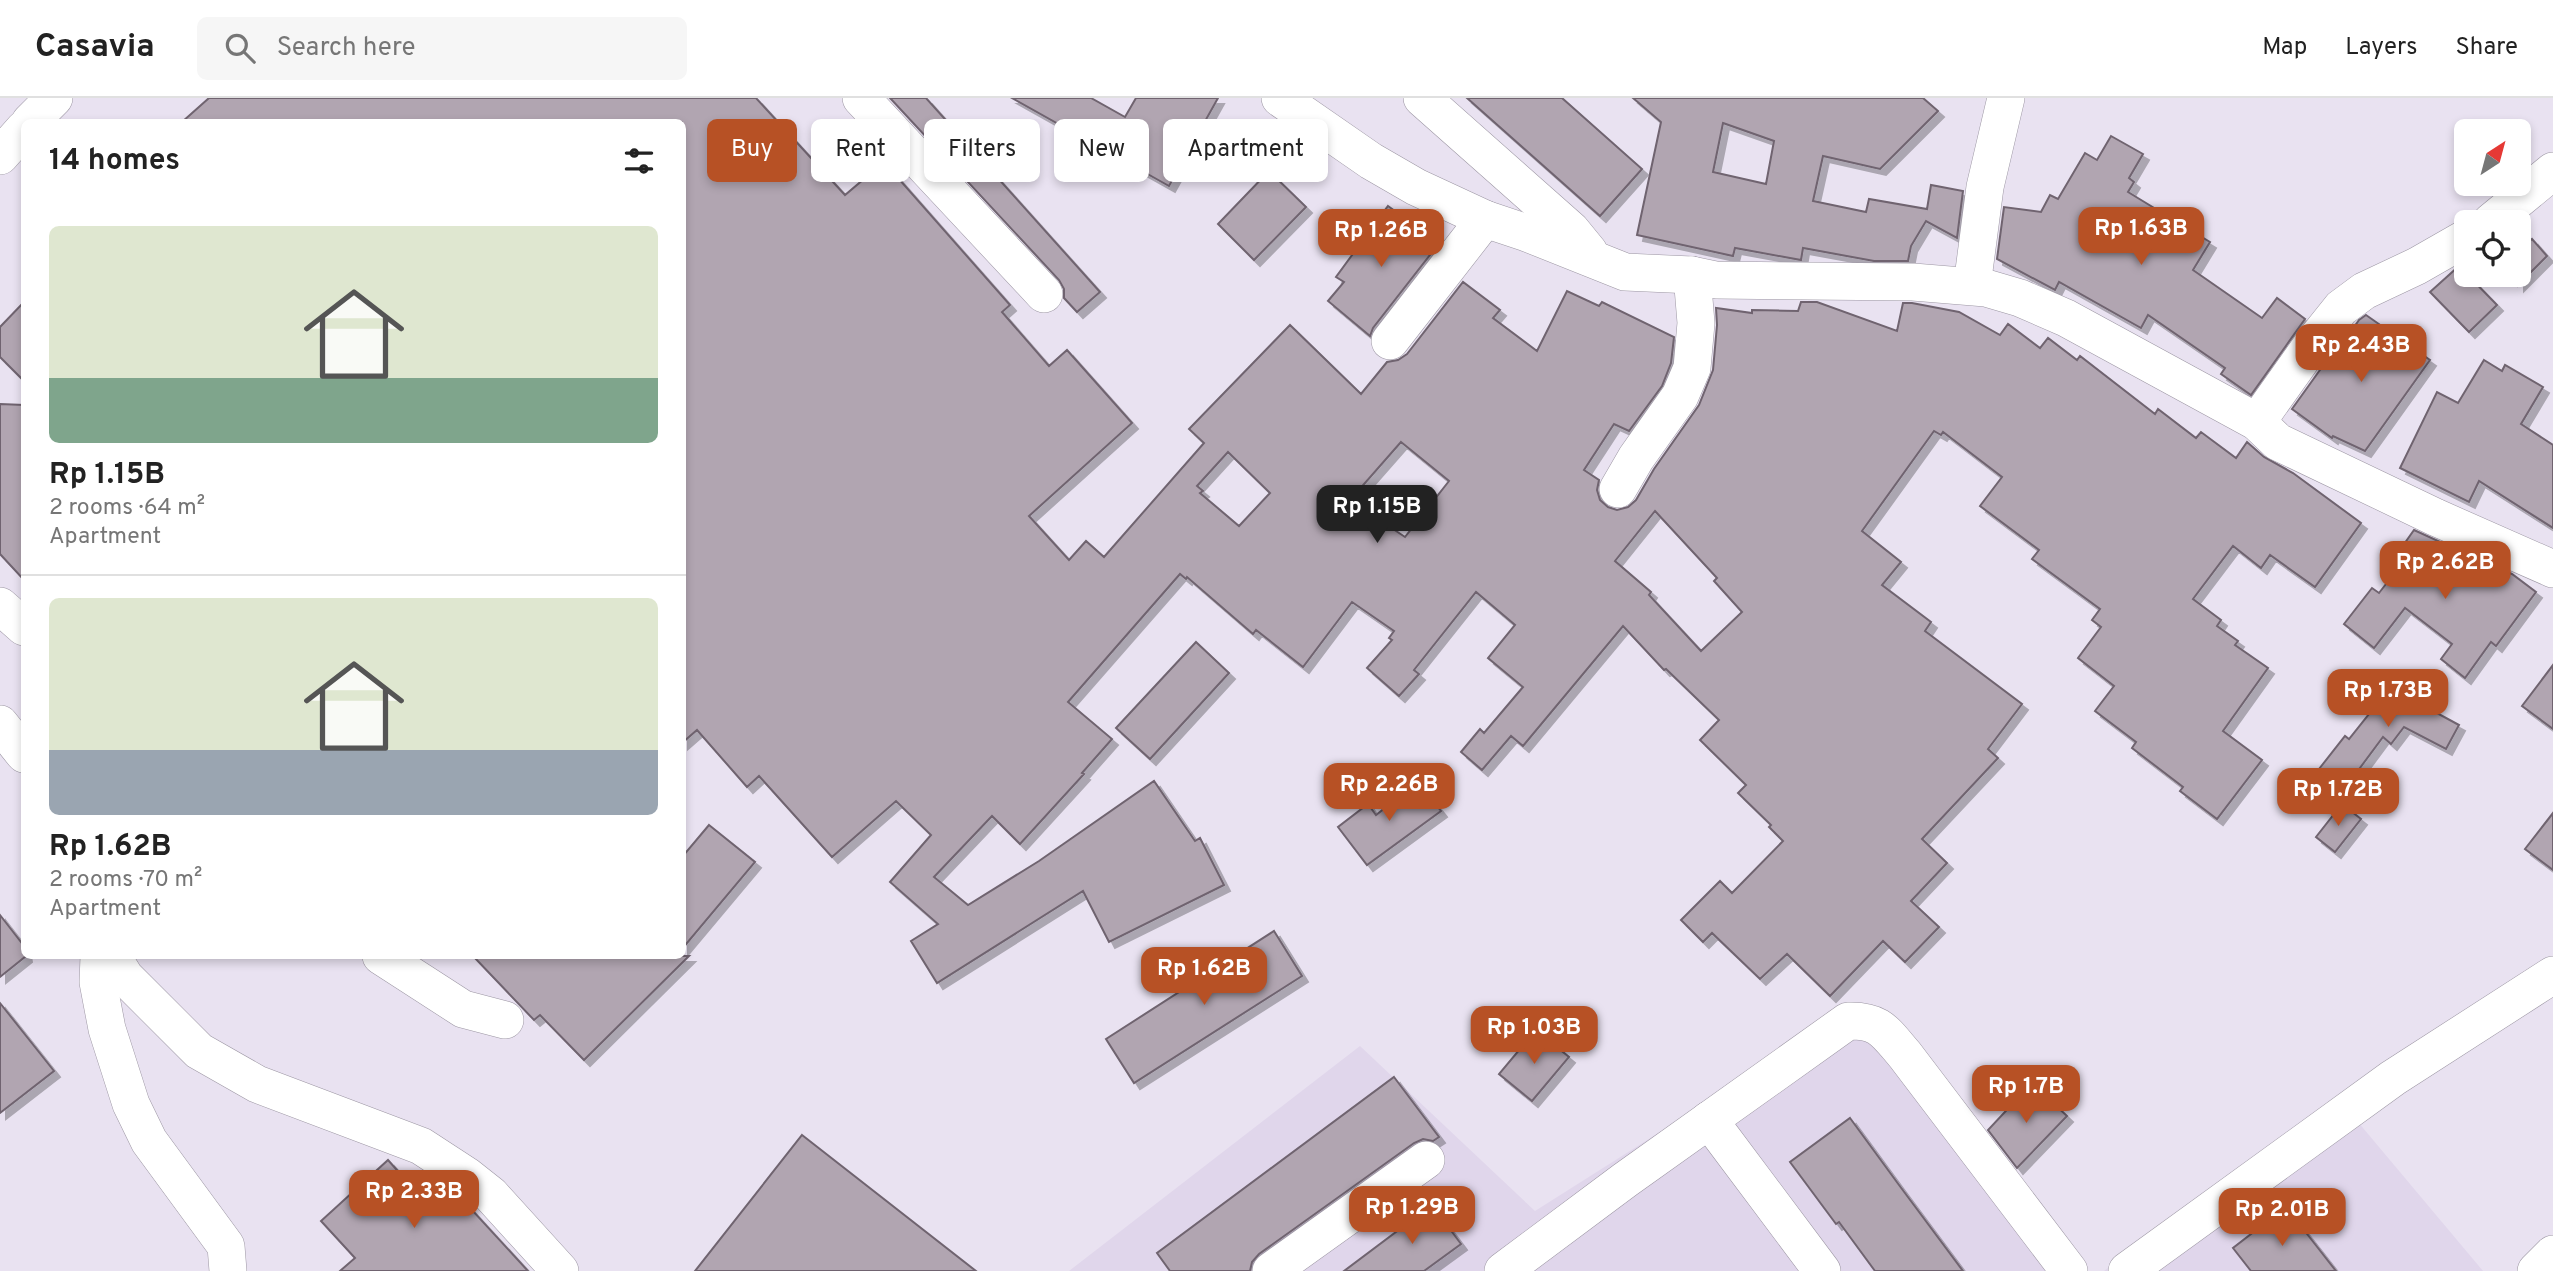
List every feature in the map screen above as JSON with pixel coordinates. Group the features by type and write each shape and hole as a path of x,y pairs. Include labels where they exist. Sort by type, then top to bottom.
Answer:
{"street":[{"path":"33,119 54,98"},
{"path":"861,98 1044,294"},
{"path":"1280,98 1371,162 1416,187 1485,219 1625,272 1692,275 1716,280 1913,282 1972,286 2020,298 2066,318 2257,422 2278,442 2435,517 2553,569"},
{"path":"1422,98 1571,230 1598,263"},
{"path":"1972,286 1985,187 2006,98"},
{"path":"0,156 21,132"},
{"path":"2506,210 2553,171"},
{"path":"1390,341 1485,219"},
{"path":"2257,422 2313,343 2342,308 2364,291 2454,246"},
{"path":"1618,489 1636,458 1680,396 1692,368 1696,323 1692,275"},
{"path":"0,606 21,624"},
{"path":"0,724 21,750"},
{"path":"99,959 97,982 107,1029 131,1104 149,1142 226,1246 228,1271"},
{"path":"113,959 125,977 199,1051 257,1084 421,1146 492,1195 560,1271"},
{"path":"386,959 463,1009 505,1020"},
{"path":"2127,1271 2393,1078 2553,975"},
{"path":"1503,1271 1848,1021 1867,1021 1884,1030 2070,1271"},
{"path":"1709,1120 1822,1271"},
{"path":"1271,1271 1426,1160"}],"shaded area":[{"path":"1859,1006 2056,1271 1069,1271 1360,1046 1535,1211"},
{"path":"2337,1097 2483,1271 2104,1271"}],"building":[{"path":"209,98 756,98 775,119 707,119 707,182 797,182 797,143 811,158 811,182 833,182 845,195 860,182 902,182 1010,305 1002,312 1049,366 1067,350 1132,423 1029,516 1069,560 1086,541 1104,557 1204,443 1189,429 1290,325 1361,394 1387,362 1398,360 1407,354 1463,282 1500,310 1493,318 1537,351 1567,291 1599,306 1602,302 1674,337 1671,363 1662,386 1629,431 1614,424 1584,470 1599,480 1597,490 1600,500 1617,510 1628,507 1636,500 1654,469 1699,405 1713,370 1716,308 1752,313 1752,310 1798,311 1801,302 1817,302 1897,331 1903,303 1912,303 1959,312 2000,335 2008,324 2040,348 2048,338 2077,360 2080,356 2155,414 2158,409 2196,438 2201,432 2236,458 2247,442 2264,457 2293,473 2361,523 2315,587 2270,555 2261,568 2233,546 2193,599 2221,620 2217,626 2238,641 2235,645 2268,668 2223,731 2262,760 2217,819 2180,791 2183,787 2132,748 2136,742 2095,711 2114,686 2078,658 2101,627 2092,620 2100,609 2032,559 2039,550 1980,506 2002,477 1943,432 1941,435 1934,431 1862,531 1901,562 1882,585 1931,622 1925,631 2022,704 1988,749 1998,758 1922,839 1947,863 1911,901 1939,927 1905,962 1883,941 1830,996 1787,954 1760,979 1712,933 1703,942 1681,920 1720,881 1732,893 1783,841 1769,827 1771,825 1738,793 1746,785 1700,740 1719,720 1664,670 1623,626 1523,746 1511,736 1482,770 1461,752 1480,729 1484,733 1523,687 1488,658 1515,625 1476,592 1414,670 1419,674 1399,696 1367,668 1392,640 1389,638 1394,631 1352,602 1303,667 1256,630 1253,634 1187,577 1186,579 1180,574 1068,702 1112,739 1082,773 1084,774 1020,844 992,816 934,877 968,905 1039,861 1154,781 1195,841 1200,838 1224,885 1109,942 1083,891 937,983 911,941 938,924 890,882 931,835 896,801 832,857 759,776 747,787 697,730 686,740 686,119 185,119","holes":["1401,442 1449,481 1405,537 1350,500","1228,452 1270,493 1239,526 1200,493 1203,491 1197,486","1655,511 1717,578 1714,581 1742,612 1701,651 1649,595 1651,592 1615,561"]},
{"path":"890,98 926,98 945,119 924,119 924,135"},
{"path":"1012,98 1091,98 1125,117 1136,98 1218,98 1206,119 1163,119 1163,182 1171,182 1169,186 1149,175 1149,119 1054,119 1054,122"},
{"path":"1467,98 1562,98 1642,169 1600,216"},
{"path":"1633,98 1923,98 1938,111 1880,169 1823,156 1813,201 1866,212 1869,199 1927,209 1931,185 1963,191 1957,238 1926,221 1911,246 1908,261 1874,261 1803,248 1801,260 1735,248 1733,256 1637,235 1661,122","holes":["1723,123 1774,141 1766,184 1713,172"]},
{"path":"2111,136 2143,154 2129,178 2134,182 2128,192 2210,242 2193,270 2262,318 2277,298 2305,319 2251,395 2221,374 2225,368 2148,315 2141,328 2059,282 2055,290 1997,259 2004,207 2041,212 2050,195 2058,199 2085,153 2097,160"},
{"path":"968,182 1001,182 1100,292 1077,312 1064,298 1064,289 1059,280"},
{"path":"1258,182 1280,182 1306,207 1254,260 1218,224"},
{"path":"1388,206 1420,229 1437,246 1373,328 1370,336 1328,301 1344,282 1336,277"},
{"path":"2531,240 2547,256 2531,272"},
{"path":"2454,270 2454,287 2479,287 2497,305 2469,332 2430,292"},
{"path":"21,305 21,378 0,357 0,327"},
{"path":"2366,315 2430,360 2365,451 2333,436 2332,438 2292,409 2339,344 2341,346 2359,320"},
{"path":"2484,360 2502,371 2505,365 2543,387 2521,424 2553,445 2553,528 2479,481 2469,502 2400,468 2437,392 2458,403"},
{"path":"0,404 21,405 21,577 0,554"},
{"path":"2414,530 2471,556 2480,563 2482,561 2489,564 2504,575 2507,572 2512,574 2536,592 2496,646 2491,642 2465,678 2441,659 2452,644 2405,608 2374,648 2344,624 2372,588 2379,593 2410,553 2402,547"},
{"path":"1196,642 1229,673 1150,759 1116,728"},
{"path":"2553,665 2553,729 2522,706"},
{"path":"2401,674 2429,697 2422,705 2459,725 2446,749 2404,727 2391,744 2383,737 2345,788 2319,769 2345,736 2349,739"},
{"path":"1418,782 1441,811 1367,865 1338,827 1368,804 1376,815"},
{"path":"2342,804 2361,819 2335,852 2316,837"},
{"path":"2553,813 2553,870 2525,849"},
{"path":"709,825 755,862 686,944 686,852"},
{"path":"0,915 21,942 22,959 0,977"},
{"path":"1274,931 1302,976 1134,1083 1106,1039"},
{"path":"476,959 686,959 584,1060 540,1015 534,1020"},
{"path":"0,1003 54,1071 0,1113"},
{"path":"1536,1030 1569,1057 1532,1101 1499,1074"},
{"path":"1394,1077 1439,1137 1433,1141 1423,1139 1414,1143 1259,1254 1252,1262 1250,1271 1170,1271 1157,1253"},
{"path":"2032,1083 2067,1116 2017,1168 1988,1130"},
{"path":"1850,1118 1963,1271 1875,1271 1790,1162"},
{"path":"802,1135 976,1271 695,1271"},
{"path":"388,1160 421,1197 438,1182 461,1198 528,1271 340,1271 355,1258 321,1221"},
{"path":"1432,1205 1461,1244 1424,1271 1344,1271"},
{"path":"2286,1207 2336,1271 2251,1271 2233,1248"}]}
